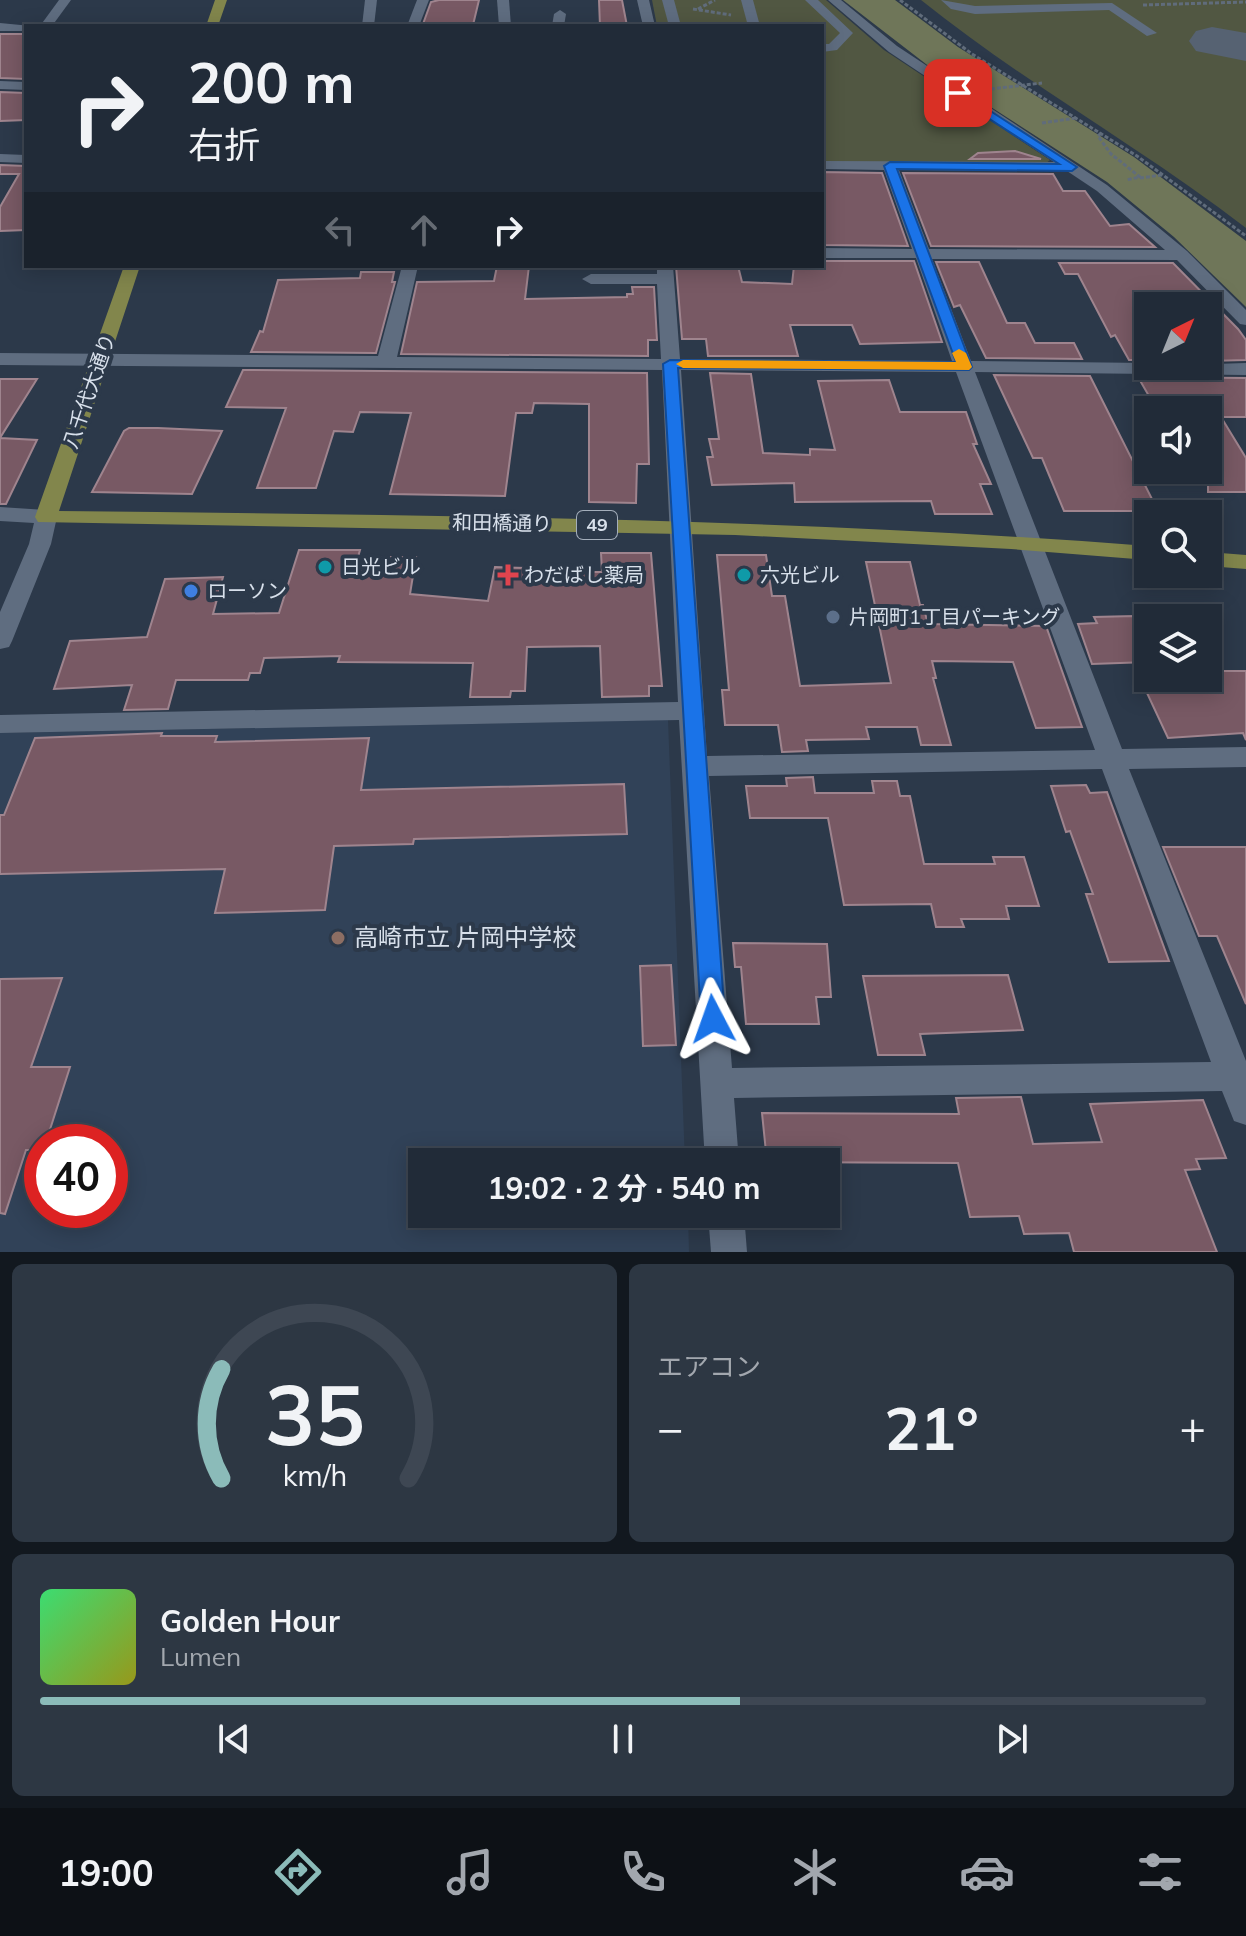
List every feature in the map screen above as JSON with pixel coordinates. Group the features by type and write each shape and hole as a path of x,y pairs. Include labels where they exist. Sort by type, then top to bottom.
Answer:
{"main road":[{"path":"213,24 221,0"},
{"name":"八千代大通り","path":"46,517 131,268"},
{"name":"和田橋通り","path":"46,517 682,526 1031,543 1134,552"},
{"path":"1222,560 1246,562"}],"street":[{"path":"47,24 65,0"},
{"path":"368,24 371,0"},
{"path":"414,24 423,0"},
{"path":"503,0 505,24"},
{"path":"643,0 649,24"},
{"path":"747,0 752,22"},
{"path":"811,0 847,33 833,47 824,48"},
{"path":"834,0 893,49 1095,183 1181,255 1246,320"},
{"path":"947,0 955,7 975,10 1112,6 1151,33"},
{"path":"668,2 674,24"},
{"path":"0,27 24,27"},
{"path":"824,38 840,41"},
{"path":"0,85 24,86"},
{"path":"0,158 24,159"},
{"path":"824,165 1072,167"},
{"path":"890,166 1111,758 1240,1076 1246,1110"},
{"path":"824,253 1181,255"},
{"path":"386,362 410,268"},
{"path":"591,279 666,272 691,711 721,1148"},
{"path":"0,359 1246,369"},
{"name":"和田橋通り","path":"0,514 46,517"},
{"path":"0,641 40,544 46,517"},
{"path":"0,724 691,711"},
{"path":"696,766 1246,757"},
{"path":"717,1083 1240,1076"},
{"path":"727,1228 729,1252"}],"path":[{"path":"697,10 715,0"},
{"path":"900,0 972,54 1164,175 1246,236"},
{"path":"668,2 752,22"},
{"path":"1112,6 1246,2"},
{"path":"1009,87 1042,83"},
{"path":"1037,124 1077,118"},
{"path":"1101,133 1098,136 1108,151 1139,178"},
{"path":"1095,183 1164,175"}],"shaded area":[{"name":"高崎市立 片岡中学校","path":"668,720 684,1148 408,1148 408,1228 688,1228 689,1252 0,1252 0,733"}],"green space":[{"path":"652,0 826,0 884,50 1050,160 1045,164 824,162 824,24 657,24"},
{"path":"843,0 895,0 958,47 1134,157 1246,241 1246,307 1174,237 1107,182 935,71"},
{"path":"921,0 1246,0 1246,228 1000,59"}],"building":[{"path":"479,0 473,24 423,24 431,2"},
{"path":"599,0 622,0 627,24 600,24"},
{"path":"0,34 24,34 24,79 0,78"},
{"path":"0,92 24,93 24,120 0,121"},
{"path":"1015,151 1041,159 970,159 978,153"},
{"path":"0,165 24,166 24,230 0,231 0,207 19,174 0,174"},
{"path":"824,172 882,173 908,246 824,245"},
{"path":"903,173 1053,174 1063,191 1085,191 1110,226 1129,224 1155,247 931,246"},
{"path":"824,261 914,261 942,342 860,344 852,325 790,325 798,356 708,356 706,339 682,339 676,268 738,268 742,282 792,284 794,268 824,268"},
{"path":"936,262 979,262 1007,323 1025,323 1035,343 1074,343 1082,359 986,358 960,305 954,307"},
{"path":"1059,263 1173,263 1202,292 1134,292 1134,360 1129,360 1115,335 1111,337 1078,274 1065,274"},
{"path":"497,268 529,268 525,299 627,297 627,294 633,294 632,287 654,287 657,340 648,340 648,356 401,354 417,282 494,281"},
{"path":"361,272 394,272 392,282 395,282 376,353 251,352 260,331 263,332 278,280 360,278"},
{"path":"1222,313 1246,340 1246,360 1222,361"},
{"path":"243,370 647,373 649,464 637,464 636,503 589,502 589,404 534,403 532,413 516,413 505,496 390,494 411,413 360,412 353,432 334,431 316,488 257,488 286,408 226,407"},
{"path":"710,373 751,374 763,453 810,455 810,449 835,450 818,381 889,380 900,412 966,412 977,444 973,444 991,484 980,484 992,514 935,514 931,501 795,502 794,483 712,485 707,457 713,457 709,439 719,439"},
{"path":"994,375 1090,376 1134,463 1134,484 1144,484 1152,500 1134,500 1134,511 1064,511 1042,458 1033,458"},
{"path":"1246,378 1246,417 1222,417 1222,396 1149,396 1140,380"},
{"path":"0,379 37,379 0,438"},
{"path":"1222,419 1246,458 1246,492 1208,492 1208,484 1222,484"},
{"path":"129,428 222,431 192,494 92,492 124,431"},
{"path":"0,438 37,440 6,504 0,504"},
{"path":"299,550 360,550 358,557 416,557 410,594 488,601 495,567 525,568 524,572 602,572 601,553 651,553 662,686 649,686 649,696 602,697 600,646 527,647 525,691 511,691 510,697 470,697 473,663 338,662 340,656 264,658 260,673 250,673 248,680 176,680 168,709 124,710 132,685 54,689 70,641 147,637 165,579 223,577 213,614 279,613"},
{"path":"717,555 766,555 772,596 785,596 800,686 891,683 866,562 910,562 928,624 1046,626 1082,727 1036,728 1013,662 932,661 936,678 933,678 951,745 921,745 917,727 866,727 869,739 806,740 808,751 782,752 778,725 725,725 722,690 729,690"},
{"path":"1134,616 1134,662 1092,664 1078,624 1097,623 1094,617"},
{"path":"1222,671 1246,671 1246,740 1243,733 1168,738 1147,692 1222,692"},
{"path":"162,733 161,736 217,736 215,742 369,738 361,790 624,784 627,834 414,839 413,844 334,846 325,910 215,913 225,869 0,874 0,815 4,815 35,738"},
{"path":"813,777 815,793 874,793 872,781 897,781 900,796 910,796 924,864 995,864 993,857 1024,857 1039,906 1006,906 1009,919 961,919 964,927 936,927 931,904 844,905 828,818 750,818 746,786 787,786 786,778"},
{"path":"1086,785 1090,793 1107,792 1169,961 1109,962 1086,894 1093,894 1070,831 1066,832 1051,786"},
{"path":"1163,847 1246,847 1246,1004 1217,936 1199,936"},
{"path":"733,943 827,944 831,997 816,997 819,1024 746,1024 741,967 735,967"},
{"path":"671,965 676,1045 643,1046 640,966"},
{"path":"1008,975 1023,1030 920,1034 925,1055 878,1055 863,976"},
{"path":"62,978 31,1067 70,1067 52,1124 24,1124 24,1156 5,1214 0,1213 0,979"},
{"path":"1021,1097 1033,1144 1102,1142 1090,1104 1203,1100 1226,1158 1196,1159 1200,1169 1185,1170 1217,1252 1074,1252 1069,1233 1024,1234 1019,1216 970,1217 958,1163 840,1162 840,1148 766,1148 762,1113 959,1114 956,1098"}],"taxiway":[{"path":"1212,41 1246,47"}],"slow traffic":[{"path":"683,364 964,367 959,353"}],"place":[{"name":"日光ビル","path":"325,567"},
{"name":"わだばし薬局","path":"508,575"},
{"name":"六光ビル","path":"744,575"},
{"name":"ローソン","path":"191,591"},
{"name":"片岡町1丁目パーキング","path":"833,617"},
{"name":"高崎市立 片岡中学校","path":"338,938"}],"route":[{"path":"713,1019 670,364 964,367 890,166 1072,167 958,93"}]}
